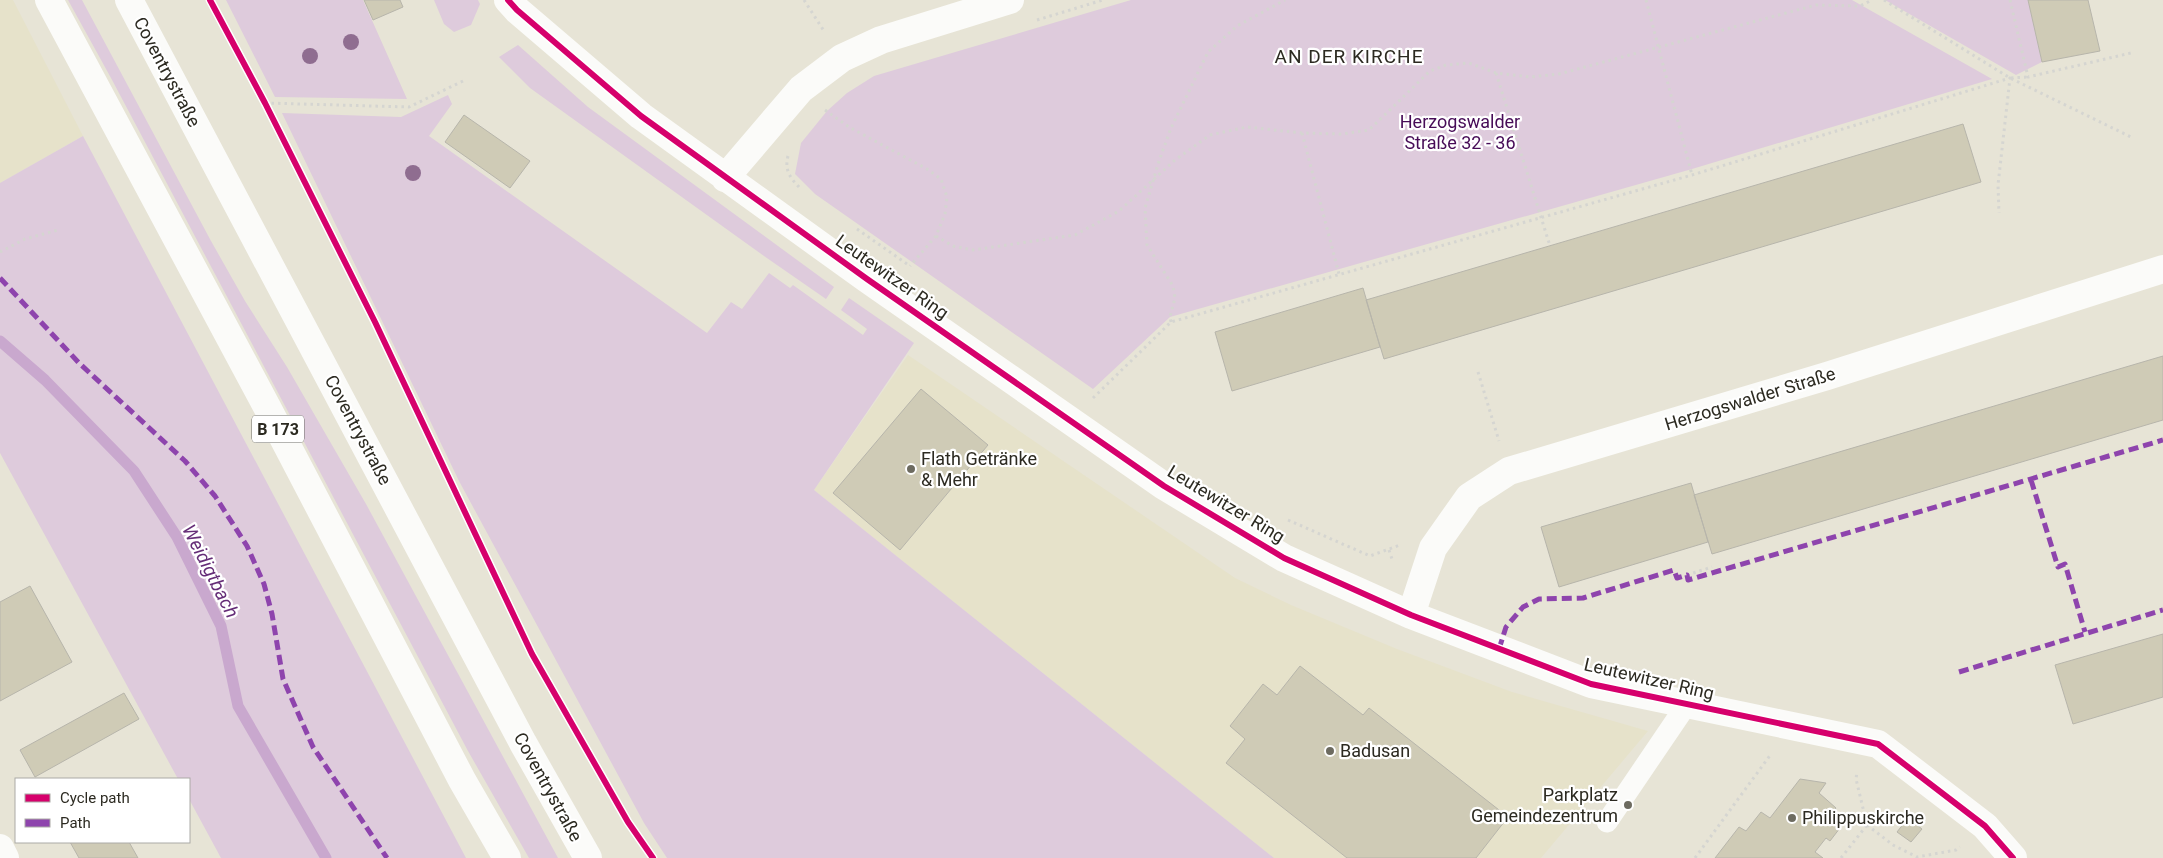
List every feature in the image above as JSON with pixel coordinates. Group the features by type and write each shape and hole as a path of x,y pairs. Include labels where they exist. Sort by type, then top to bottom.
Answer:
{"street":[{"name":"B 173","path":"49,0 262,398 462,780 507,858"},
{"name":"Coventrystraße","path":"129,0 518,735 588,858"},
{"name":"Leutewitzer Ring","path":"508,0 517,10 641,116 725,178 882,290 1075,422 1164,486 1284,558 1411,615 1591,684 1878,744 1985,826 2013,858"},
{"path":"725,178 801,89 842,58 882,40 1010,0"},
{"name":"Herzogswalder Straße","path":"1411,615 1433,548 1469,497 1509,471 1826,376 2163,269"},
{"path":"0,848 5,858"}],"lane":[{"path":"1607,822 1687,704"}],"path":[{"path":"1031,22 1103,0"},
{"path":"1171,322 1170,316 1175,298 1174,286 1147,245 1146,208 1171,128 1208,52 1237,26 1285,0"},
{"path":"1646,0 1692,175"},
{"path":"936,236 953,246 973,250 1075,235 1119,211 1175,160 1210,135 1247,126 1302,133 1342,134 1369,130 1430,71 1446,65 1469,63 1496,73 1530,77 1559,74 1816,5 1860,6 1872,0"},
{"path":"1884,0 2010,78 2131,137"},
{"path":"2010,0 2028,77"},
{"path":"1075,422 1094,396 1171,322 1692,175 2010,78 2028,77 2131,53"},
{"path":"1496,73 1550,246"},
{"path":"2000,213 1998,185 2010,78"},
{"path":"265,103 409,107 463,82"},
{"path":"822,107 849,127 927,169 941,179 947,197 945,214 936,236 910,266 855,227"},
{"path":"1302,133 1339,274"},
{"path":"788,153 786,162 789,176 808,194"},
{"path":"0,252 25,239 58,230"},
{"path":"1478,372 1497,434"},
{"path":"1094,396 1102,401"},
{"path":"1281,516 1370,556 1403,544"},
{"path":"1687,575 1712,567"},
{"path":"1695,858 1792,725"},
{"path":"1859,740 1856,779 1867,826 1893,845 1917,857 1956,850 1985,826"},
{"path":"1841,858 1867,826"}],"shaded area":[{"path":"0,0 13,0 83,136 0,183"},
{"path":"908,355 1235,578 1291,605 1397,649 1512,692 1648,731 1541,858 1274,858 814,490"}],"green space":[{"path":"68,0 82,0 211,241 245,301 287,367 366,504 558,858 529,858 468,751"},
{"path":"226,0 363,0 407,99 275,97"},
{"path":"434,0 478,0 480,4 471,25 454,32 444,24"},
{"name":"Herzogswalder Straße 32 - 36","path":"1131,0 1852,0 1992,79 1692,169 1170,317 1093,389 815,194 795,174 801,143 827,111 847,93 874,76"},
{"path":"1885,0 2028,0 2042,62 2016,75"},
{"path":"518,45 588,107 834,287 826,299 530,88 499,57"},
{"path":"448,95 452,104 429,136 707,333 731,302 742,309 769,273 790,288 793,285 863,335 867,329 841,310 849,298 914,343 814,490 1274,858 667,858 644,823 459,481 282,113 401,117"},
{"path":"83,136 466,858 221,858 190,801 190,778 177,778 0,453 0,183"}],"building":[{"path":"364,0 400,0 403,7 373,20"},
{"path":"2028,0 2088,0 2100,51 2042,62"},
{"path":"464,115 530,161 510,188 445,142"},
{"path":"1963,124 1981,182 1384,359 1366,300"},
{"path":"1363,288 1380,347 1232,391 1215,332"},
{"path":"2163,356 2163,420 1712,554 1694,495"},
{"name":"Flath Getränke & Mehr","path":"921,389 988,445 900,550 833,493"},
{"path":"1691,483 1708,542 1559,587 1541,527"},
{"path":"30,586 72,662 0,701 0,602"},
{"path":"2163,634 2163,697 2073,724 2055,665"},
{"name":"Badusan","path":"1300,666 1363,715 1369,708 1508,817 1476,858 1347,858 1226,763 1245,739 1230,726 1263,684 1277,695"},
{"path":"124,693 139,719 35,777 20,750"},
{"name":"Philippuskirche","path":"1800,779 1826,783 1819,793 1836,808 1828,819 1840,828 1830,841 1826,838 1815,852 1823,858 1715,858 1739,827 1746,831 1761,812 1770,818"},
{"path":"1908,818 1922,829 1911,842 1897,832"},
{"path":"71,843 130,843 138,858 79,858"}],"waterway":[{"name":"Weidigtbach","path":"0,341 45,380 134,471 177,537 221,626 238,706 326,858"}],"marked path":[{"path":"0,278 79,363 185,461 215,496 247,546 264,584 272,614 283,679 313,747 387,858"},
{"path":"1499,649 1506,627 1523,607 1539,599 1583,598 1674,570 1677,578 1687,575 1688,580 2163,440"},
{"path":"2031,480 2058,567 2065,564 2085,632"},
{"path":"1959,672 2163,610"}],"cycle path":[{"path":"210,0 265,103 375,322 532,654 628,822 653,858"},
{"path":"508,0 517,10 641,116 867,279 1164,486 1284,558 1411,615 1591,684 1878,744 1985,826 2013,858"}],"place":[{"name":"Flath Getränke & Mehr","path":"911,469"},
{"name":"Badusan","path":"1330,751"},
{"name":"Parkplatz Gemeindezentrum","path":"1628,805"},
{"name":"Philippuskirche","path":"1792,818"}],"district":[{"name":"AN DER KIRCHE","path":"1349,56"}]}
